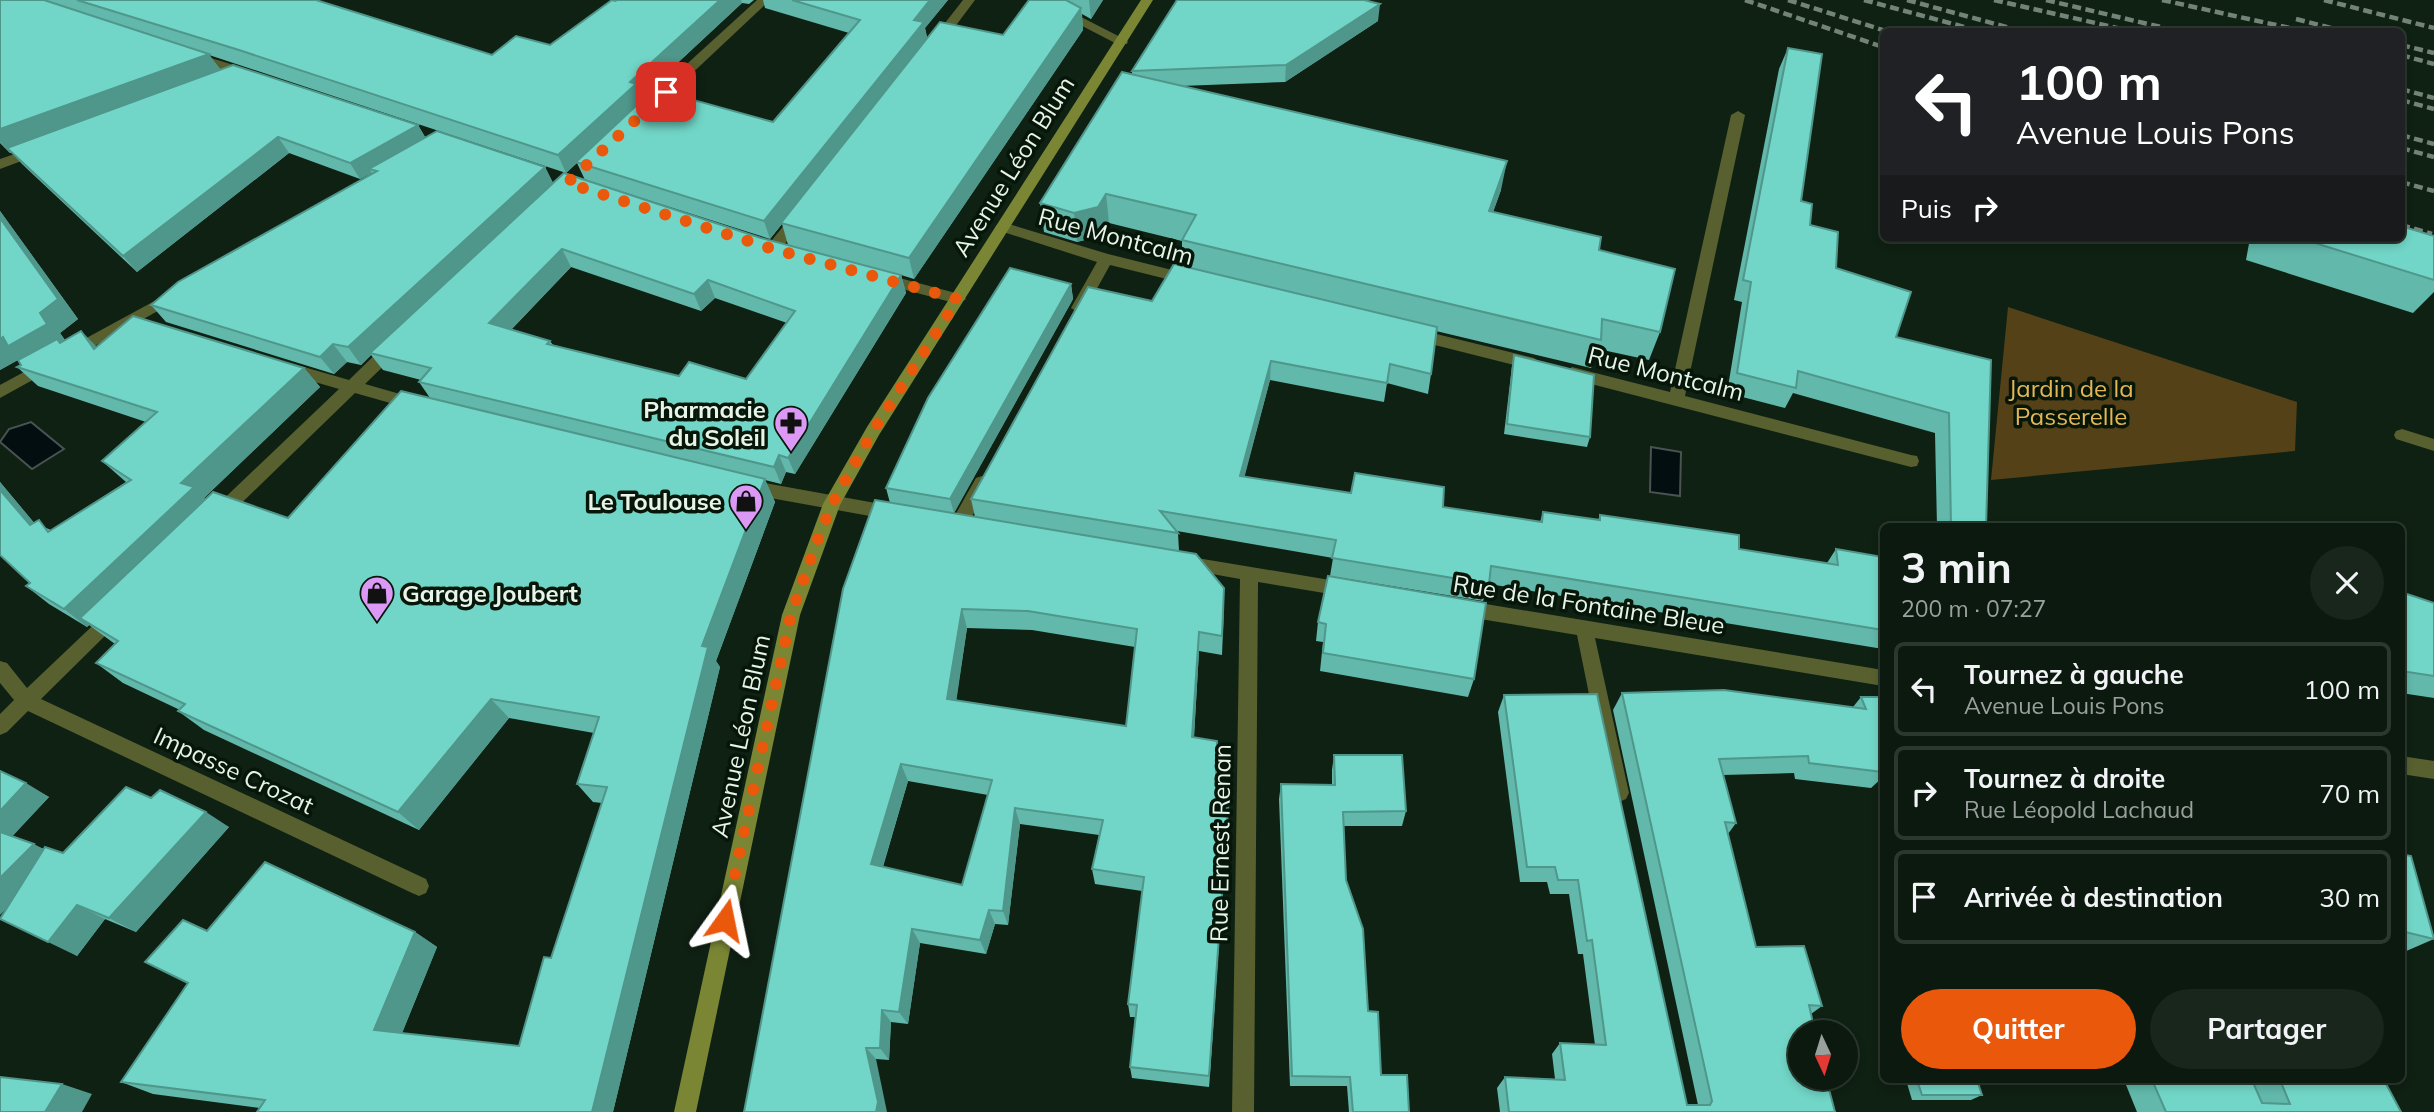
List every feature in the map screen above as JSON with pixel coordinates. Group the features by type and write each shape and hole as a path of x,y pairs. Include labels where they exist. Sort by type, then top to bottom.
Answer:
{"main road":[{"name":"Avenue Léon Blum","path":"685,1112 791,615 832,504 873,431 1147,0"}],"street":[{"path":"636,119 764,0"},
{"path":"926,54 969,0"},
{"path":"1038,0 1122,41"},
{"path":"180,53 251,75 220,82"},
{"path":"1677,398 1738,115"},
{"path":"0,164 52,145"},
{"path":"773,249 807,205"},
{"name":"Rue Montcalm","path":"1002,227 1106,259 1213,286"},
{"path":"1073,319 1106,259"},
{"path":"866,274 958,299"},
{"path":"0,393 188,287"},
{"path":"130,320 155,328"},
{"name":"Rue Montcalm","path":"1396,330 1677,398 1911,461"},
{"path":"207,526 408,333"},
{"path":"270,363 350,388 431,408"},
{"path":"2402,435 2434,446"},
{"path":"960,522 993,463"},
{"path":"729,483 832,504 906,515"},
{"path":"1170,560 1370,593"},
{"name":"Rue Ernest Renan","path":"1243,1112 1250,574"},
{"path":"0,726 126,604"},
{"name":"Rue de la Fontaine Bleue","path":"1450,606 1880,677"},
{"path":"1584,627 1624,816"},
{"path":"0,668 26,701"},
{"name":"Impasse Crozat","path":"26,701 419,886"},
{"path":"2405,766 2434,770"}],"green space":[{"name":"Jardin de la Passerelle","path":"2008,307 2297,402 2295,451 1991,480"}],"shaded area":[{"path":"31,422 64,449 32,469 0,442 9,429"},
{"path":"1651,447 1681,452 1680,496 1650,492"}],"building":[{"path":"0,0 44,0 209,54 0,129"},
{"path":"77,0 316,0 492,55 516,36 550,45 612,0 720,0 630,82 636,84 558,155"},
{"path":"792,0 930,0 914,20 924,22 764,221 576,162 654,89 773,122 860,20"},
{"path":"1029,0 1066,0 1081,8 909,258 781,223 940,22 1003,35"},
{"path":"1177,0 1364,0 1380,4 1286,65 1132,71"},
{"path":"1788,48 1822,54 1801,201 1812,204 1810,225 1838,232 1836,268 1911,292 1896,337 1991,360 1986,523 1951,523 1949,413 1798,371 1796,388 1737,373 1751,282 1743,280"},
{"path":"233,65 418,125 350,163 278,137 123,256 7,148"},
{"path":"1122,72 1507,161 1489,211 1601,237 1599,250 1675,269 1660,332 1602,319 1601,340 1182,240 1196,215 1106,194 1098,207 1074,213 1040,203"},
{"path":"437,131 545,167 348,347 333,344 320,357 151,305 178,282 377,171 369,169"},
{"path":"564,173 761,238 901,275 788,458 779,455 774,467 419,382 431,368 370,353","holes":["562,249 694,294 708,280 795,311 746,379 689,362 679,376 547,344 550,341 489,323"]},
{"path":"0,218 58,299 40,313 47,324 8,346 3,337 0,339"},
{"path":"2405,227 2434,236 2434,280 2312,242 2405,242"},
{"path":"1174,264 1437,327 1431,374 1390,364 1387,383 1271,361 1240,476 1351,493 1355,473 1444,487 1443,507 1542,522 1543,512 1600,520 1600,515 1739,535 1739,549 1838,565 1836,549 1880,556 1880,630 1491,566 1489,584 1332,558 1336,540 1160,511 1178,533 971,499 1088,287 1152,301"},
{"path":"1010,268 1071,284 950,499 886,488 928,398"},
{"path":"133,316 304,368 181,483 194,487 64,609 26,586 30,583 0,555 0,490 30,525 39,520 48,532 131,480 102,461 157,412 17,367 21,365 18,360 57,339 60,343 81,331 94,349"},
{"path":"1514,355 1594,375 1590,437 1507,424"},
{"path":"401,391 765,479 702,646 708,647 592,1112 257,1112 265,1100 121,1082 188,983 145,962 183,920 207,931 265,862 415,932 374,1030 519,1046 544,957 551,958 607,787 577,784 599,717 491,699 398,812 178,711 185,704 96,663 118,641 80,618 213,492 288,518"},
{"path":"875,500 1196,554 1224,588 1222,636 1199,632 1192,737 1217,741 1216,782 1230,782 1209,1076 1130,1067 1137,1005 1128,1004 1144,877 1092,869 1103,820 1015,808 1003,911 989,910 980,940 912,929 899,1012 882,1010 880,1048 866,1048 878,1102 876,1112 744,1112 843,589","holes":["962,609 1028,611 1137,629 1126,726 947,699","901,764 992,780 962,885 871,864"]},
{"path":"1328,576 1486,603 1474,679 1323,653 1326,624 1318,622"},
{"path":"2405,593 2434,603 2434,676 2405,672"},
{"path":"1724,690 1866,709 1861,697 1880,697 1880,772 1809,763 1808,756 1719,759 1736,823 1725,822 1756,947 1804,946 1822,1006 1809,1005 1812,1020 1788,1020 1788,1090 1829,1090 1835,1112 1509,1112 1505,1077 1565,1080 1560,1043 1606,1045 1592,940 1587,941 1578,880 1558,880 1555,867 1527,867 1504,695 1597,694 1687,1105 1710,1105 1712,1101 1622,693"},
{"path":"1334,755 1402,755 1406,811 1343,812 1346,880 1363,929 1368,1011 1378,1012 1381,1075 1407,1075 1409,1112 1353,1112 1350,1077 1292,1076 1281,784 1335,785"},
{"path":"0,771 26,783 0,811"},
{"path":"126,787 151,798 160,790 206,812 109,918 77,905 48,942 0,919 45,847 63,853"},
{"path":"0,832 34,844 0,878"},
{"path":"2405,855 2411,856 2434,939 2405,932"},
{"path":"0,1077 62,1084 45,1112 0,1112"},
{"path":"1918,1083 1978,1083 1982,1095 1922,1095"},
{"path":"2153,1083 2253,1083 2262,1103 2290,1104 2281,1083 2386,1083 2401,1112 2166,1112"}],"railway":[{"path":"1745,0 1880,46"},
{"path":"1788,0 1880,29"},
{"path":"1864,0 1968,28"},
{"path":"1907,0 2010,28"},
{"path":"1994,0 2117,28"},
{"path":"2046,0 2165,28"},
{"path":"2162,0 2290,28"},
{"path":"2324,0 2434,28"},
{"path":"2296,19 2331,28"},
{"path":"2405,46 2434,53"},
{"path":"2405,56 2434,64"},
{"path":"2405,90 2434,98"},
{"path":"2405,101 2434,109"},
{"path":"2405,136 2434,144"},
{"path":"2405,149 2434,157"},
{"path":"2405,183 2434,191"},
{"path":"2405,226 2432,234"}],"place":[{"name":"Pharmacie du Soleil","path":"791,453"},
{"name":"Le Toulouse","path":"746,531"},
{"name":"Garage Joubert","path":"377,623"}],"route":[{"path":"666,92 567,183 773,249 958,299 873,431 832,504 816,544 791,615 725,920"}]}
